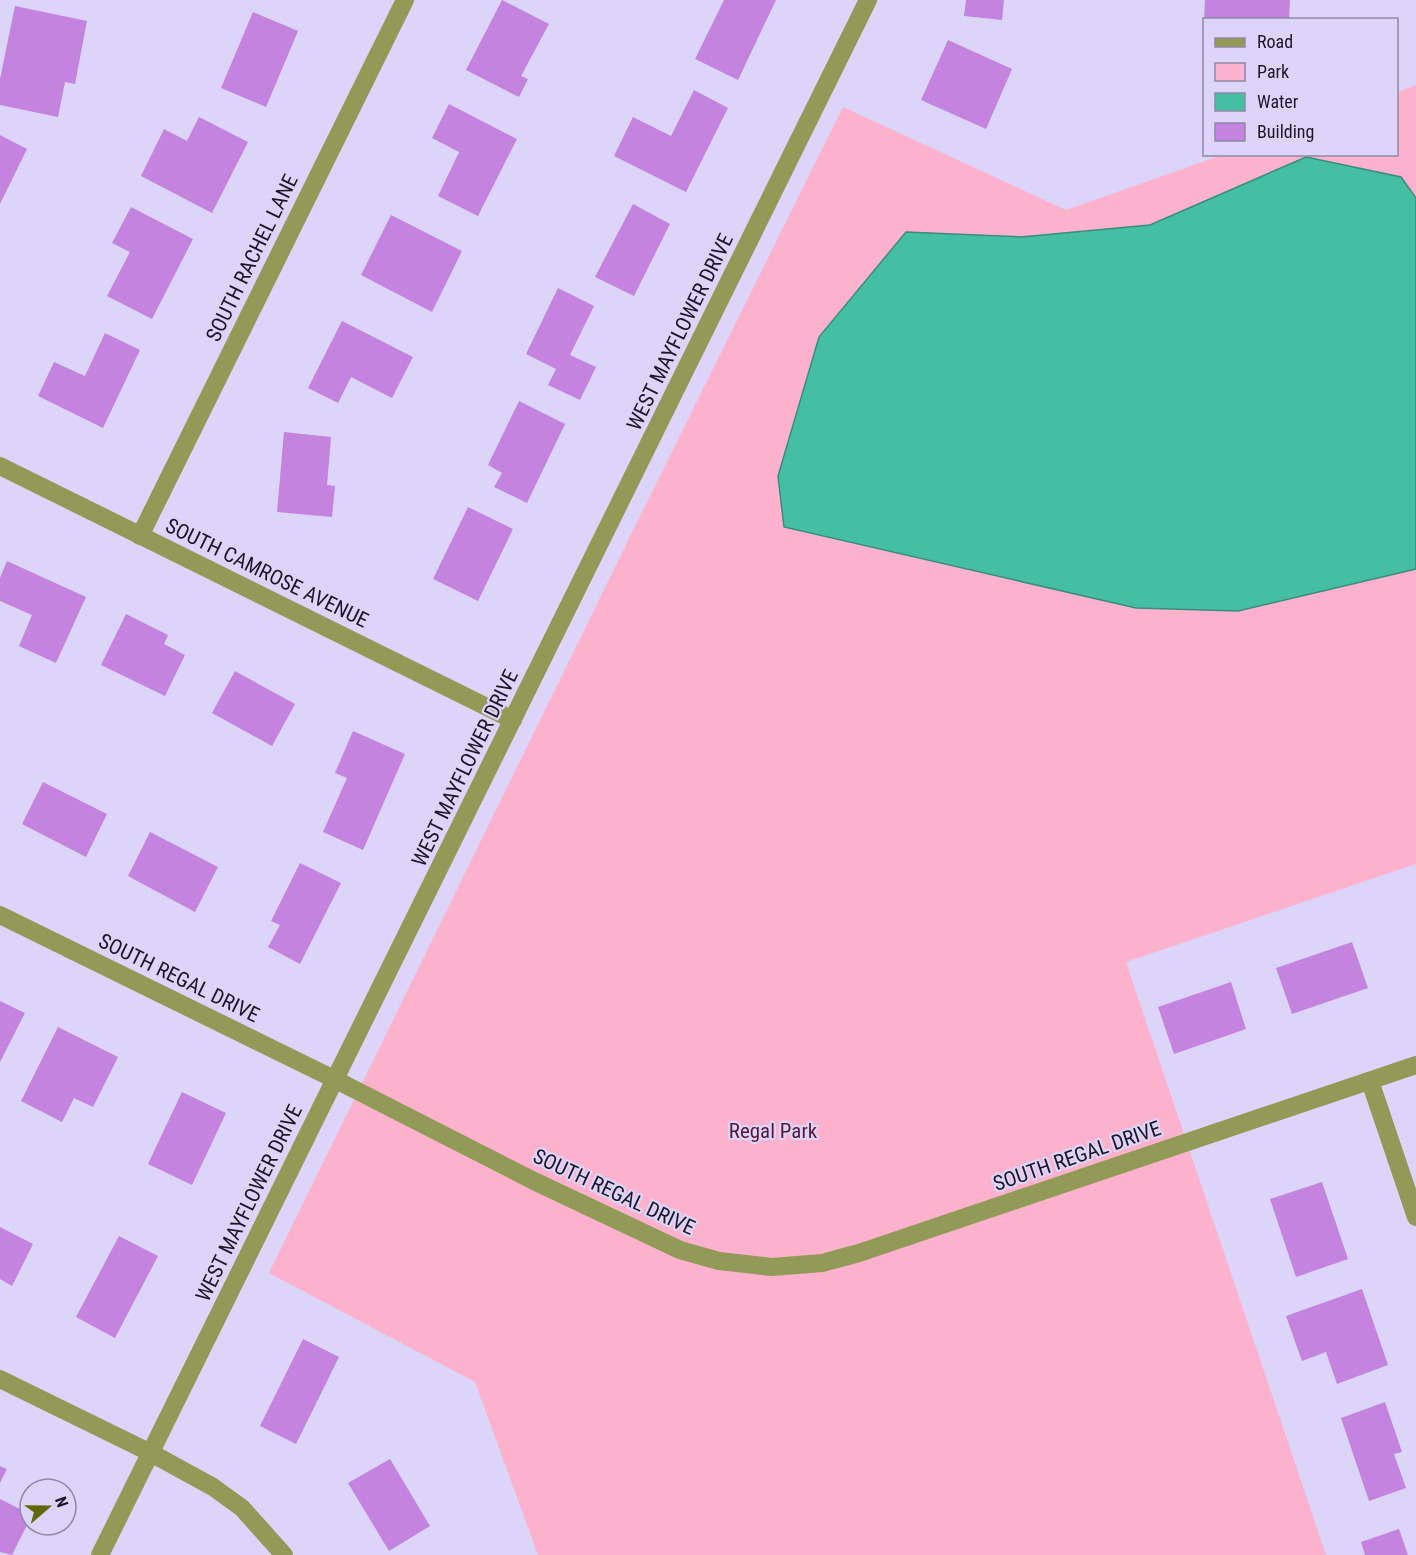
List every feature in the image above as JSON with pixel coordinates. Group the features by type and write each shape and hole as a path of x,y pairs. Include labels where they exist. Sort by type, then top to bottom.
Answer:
{"street":[{"name":"SOUTH RACHEL LANE","path":"140,536 405,0"},
{"name":"WEST MAYFLOWER DRIVE","path":"100,1555 868,0"},
{"name":"SOUTH CAMROSE AVENUE","path":"0,466 513,720"},
{"name":"SOUTH REGAL DRIVE","path":"0,915 336,1080 534,1181 680,1250 719,1261 772,1267 822,1263 860,1253 1416,1065"},
{"path":"1370,1081 1416,1217"},
{"path":"0,1379 151,1453 213,1487 242,1509 284,1555"}],"green space":[{"name":"Regal Park","path":"1416,85 1416,864 1126,962 1326,1555 538,1555 475,1382 269,1273 843,107 1066,210 1219,156 1398,156 1398,92"}],"water":[{"path":"1306,157 1401,177 1416,198 1416,569 1238,611 1136,608 784,527 778,476 819,337 906,232 1021,237 1150,225"}],"building":[{"path":"502,0 549,24 521,76 528,79 519,97 466,70"},
{"path":"724,0 776,0 738,80 695,59"},
{"path":"966,0 1004,0 1002,20 964,16"},
{"path":"1205,0 1290,0 1289,18 1204,18"},
{"path":"15,6 87,21 75,84 65,82 58,117 0,105 0,79"},
{"path":"253,12 298,31 266,107 221,88"},
{"path":"948,40 1012,69 986,129 921,100"},
{"path":"694,90 728,108 686,192 614,156 633,117 671,136"},
{"path":"449,104 517,139 478,216 438,196 459,152 432,138"},
{"path":"199,117 248,142 212,213 141,176 164,129 187,141"},
{"path":"0,135 27,149 0,204"},
{"path":"633,204 670,224 634,296 595,277"},
{"path":"131,207 193,239 152,319 107,296 130,252 112,243"},
{"path":"391,215 462,251 432,312 361,275"},
{"path":"558,288 594,306 570,355 596,367 580,400 548,385 556,369 526,354"},
{"path":"342,321 413,357 392,398 351,377 338,403 308,388"},
{"path":"105,333 140,350 103,428 38,396 54,362 85,376"},
{"path":"519,401 565,424 527,503 494,487 502,473 488,465"},
{"path":"284,432 331,437 327,485 335,486 332,517 277,512"},
{"path":"468,507 513,529 478,601 433,579"},
{"path":"7,561 86,597 56,663 19,646 32,615 0,601 0,578"},
{"path":"126,614 168,635 164,644 185,655 165,696 101,665"},
{"path":"235,671 295,704 272,746 212,713"},
{"path":"353,731 405,754 363,850 323,832 347,778 335,773"},
{"path":"43,782 107,814 86,857 22,824"},
{"path":"150,832 218,867 195,912 128,876"},
{"path":"300,863 341,883 300,964 268,947 280,925 271,921"},
{"path":"1352,942 1368,988 1292,1014 1276,968"},
{"path":"1231,982 1246,1029 1174,1054 1158,1007"},
{"path":"0,1001 25,1013 0,1062"},
{"path":"58,1027 118,1057 93,1107 74,1098 62,1122 21,1101"},
{"path":"182,1092 226,1113 192,1185 148,1164"},
{"path":"1322,1182 1348,1259 1296,1277 1270,1199"},
{"path":"0,1227 33,1244 12,1286 0,1279"},
{"path":"119,1236 158,1256 115,1338 76,1317"},
{"path":"1362,1289 1388,1365 1337,1384 1326,1352 1302,1361 1286,1316"},
{"path":"303,1339 339,1357 296,1444 260,1426"},
{"path":"1385,1402 1402,1452 1394,1454 1406,1488 1369,1501 1341,1418"},
{"path":"390,1459 430,1526 389,1551 348,1483"},
{"path":"0,1466 7,1469 0,1483"},
{"path":"0,1499 18,1508 18,1537 21,1537 12,1555 0,1552"},
{"path":"1399,1529 1408,1555 1365,1555 1361,1542"}]}
